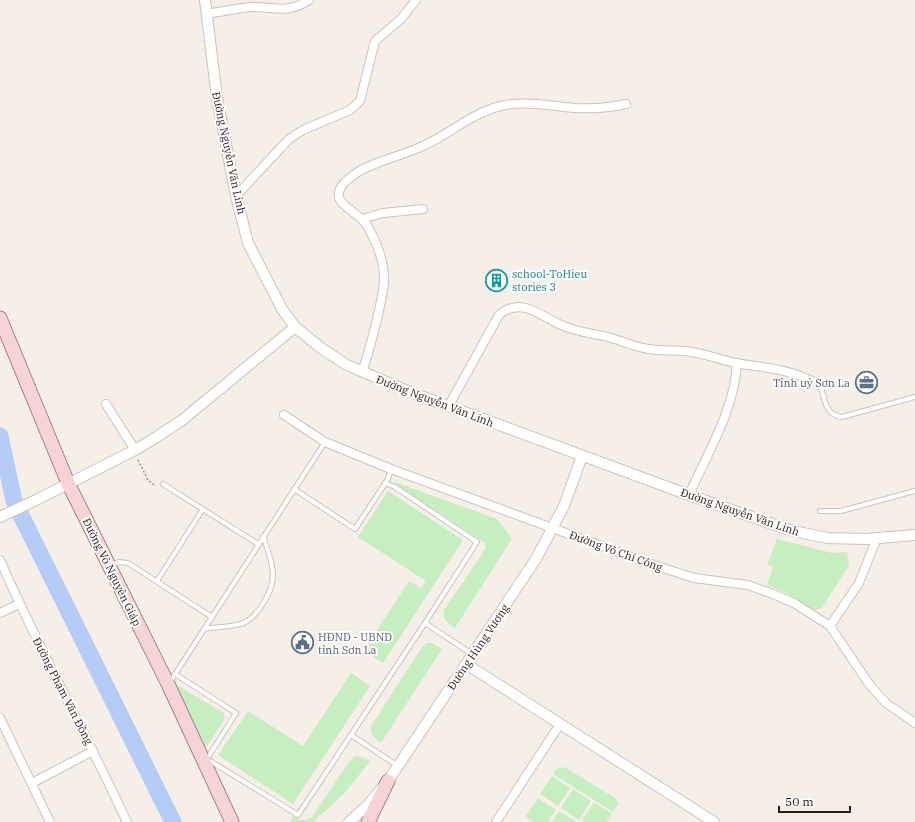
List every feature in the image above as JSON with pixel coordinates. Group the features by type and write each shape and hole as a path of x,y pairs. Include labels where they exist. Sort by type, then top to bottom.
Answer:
{"main road":[{"name":"Đường Võ Nguyên Giáp","path":"0,318 68,483 109,565 171,679 232,822"},
{"path":"368,822 388,781"}],"street":[{"name":"Đường Nguyễn Văn Linh","path":"205,0 217,98 236,196 248,243 282,309 295,327 321,348 347,365 362,372 448,407 688,495 803,533 827,538 866,539 915,535"},
{"path":"206,14 251,7 286,10 299,6 309,0"},
{"path":"236,196 289,139 303,130 350,110 360,102 375,41 401,19 416,0"},
{"path":"362,372 369,351 382,294 384,276 378,251 369,230 362,219 340,202 338,196 342,185 349,178 367,167 408,153 426,145 473,116 488,110 507,105 531,104 593,109 626,104"},
{"path":"362,219 383,213 423,209"},
{"path":"448,407 499,315 505,309 514,306 527,308 571,330 615,339 648,349 687,351 736,363 779,369 812,381"},
{"path":"0,517 135,450 181,421 295,327"},
{"path":"688,495 726,411 736,380 736,363"},
{"path":"106,404 135,450"},
{"name":"Đường Võ Chí Công","path":"284,415 325,442 391,469 648,563 694,578 748,585 794,603 830,626 869,684 886,703 915,723"},
{"name":"Đường Hùng Vương","path":"349,822 368,805 388,781 536,559 564,506 582,456"},
{"path":"830,626 859,582 877,538"},
{"name":"Đường Phạm Văn Đồng","path":"0,560 19,604 127,822"},
{"path":"0,613 19,604"},
{"path":"466,664 714,822"},
{"path":"908,718 915,712"},
{"path":"0,718 50,822"},
{"path":"496,822 560,724"},
{"path":"32,783 93,751"}],"lane":[{"path":"821,388 828,410 832,415 842,417 915,397"},
{"path":"325,442 171,679 236,713 205,760 298,816 477,542 385,483"},
{"path":"294,489 355,529 385,483 391,469"},
{"path":"163,484 258,544"},
{"path":"820,511 841,510 915,491"},
{"path":"157,581 203,509"},
{"path":"204,629 230,626 245,622 260,610 270,591 273,575 263,536"},
{"path":"109,565 119,562 128,563 212,616"},
{"path":"425,623 473,654"},
{"path":"351,735 398,766"}],"path":[{"path":"135,450 148,480 154,485 163,484"}],"green space":[{"path":"395,482 497,519 512,539 455,628 446,621 444,610 486,548 484,542 396,485"},
{"path":"388,491 463,540 383,663 364,650 409,581 421,588 426,581 358,537"},
{"path":"777,539 832,553 847,552 849,565 822,608 814,610 788,594 767,585 773,567 767,565"},
{"path":"427,643 432,643 442,649 381,743 372,734 371,726 422,647"},
{"path":"351,673 370,686 293,804 218,755 248,711 303,746"},
{"path":"176,687 180,687 224,713 225,717 223,722 203,752"},
{"path":"356,756 370,761 344,794 313,822 289,822 293,816 302,820 307,820 312,817 351,759"},
{"path":"559,767 566,768 615,798 618,804 613,812 553,774"},
{"path":"552,776 570,788 558,806 540,794"},
{"path":"573,789 591,801 579,820 561,808"},
{"path":"538,798 556,810 548,822 533,822 525,817"},
{"path":"594,802 612,814 607,822 582,821"},
{"path":"559,811 577,822 552,822"}],"waterway":[{"path":"0,436 14,501 173,822"}],"place":[{"name":"school-ToHieu stories 3","path":"496,280"},
{"name":"Tỉnh uỷ Sơn La","path":"866,383"},
{"name":"HĐND - UBND tỉnh Sơn La","path":"302,643"}]}
